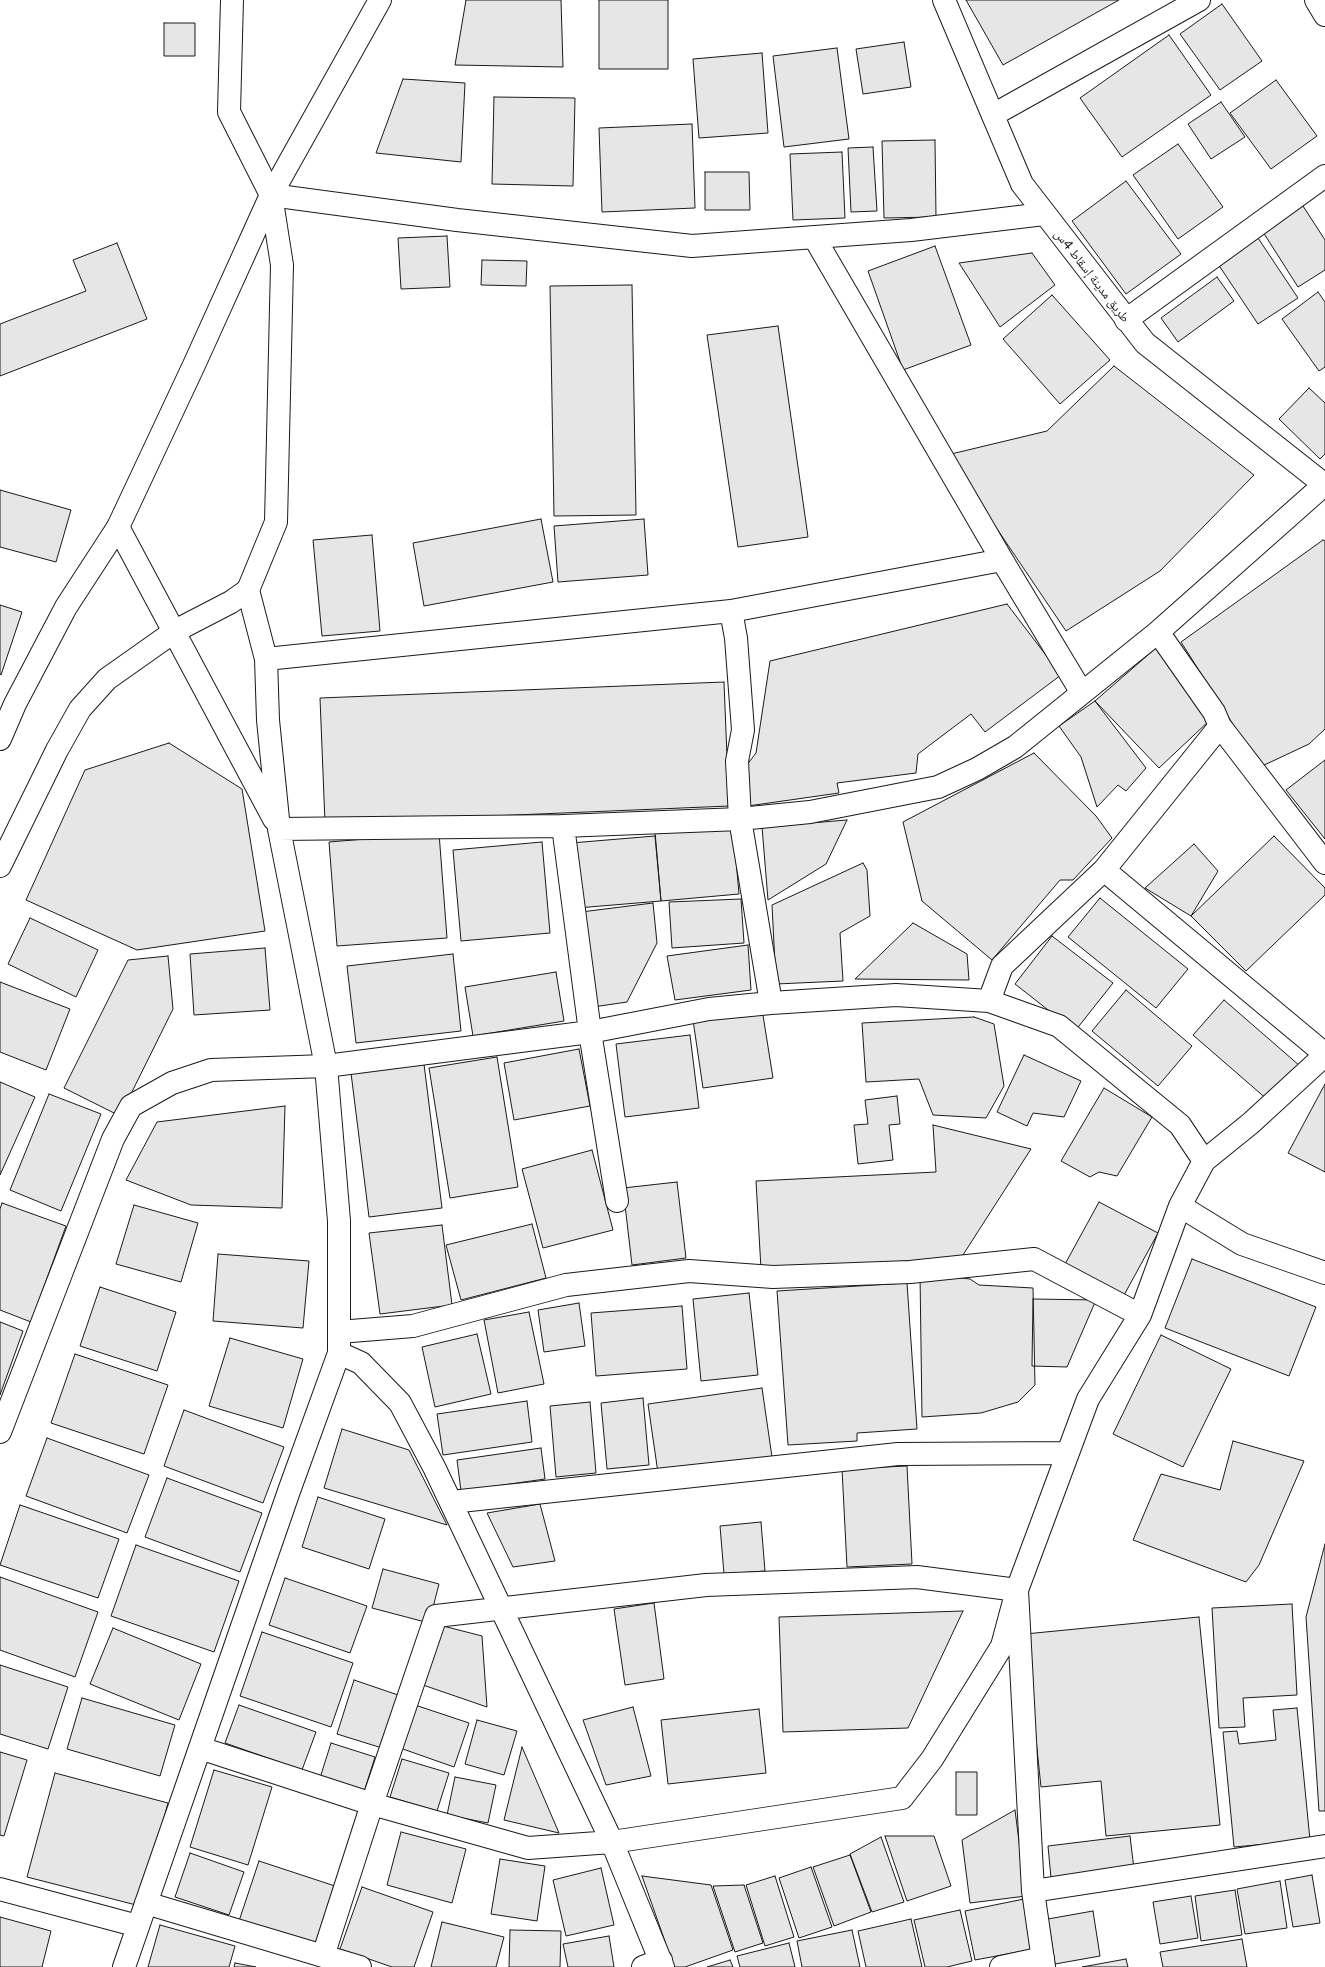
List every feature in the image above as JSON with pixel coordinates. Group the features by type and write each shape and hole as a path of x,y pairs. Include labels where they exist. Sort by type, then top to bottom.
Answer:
{"street":[{"path":"0,866 57,750 80,709 107,679 175,631 231,602 248,590 276,522 282,265 271,195 229,112 232,0"},
{"path":"0,739 15,704 66,607 118,527 194,365 271,195 380,0"},
{"name":"طريق مدينة إسقاط 4س","path":"944,0 1022,184 1144,343 1325,485"},
{"path":"993,115 1199,0"},
{"path":"1316,0 1325,15"},
{"path":"1126,320 1325,176"},
{"path":"271,195 457,220 692,246 911,230 1044,214"},
{"path":"814,237 1002,560 1082,693"},
{"path":"279,829 563,826 740,819 810,812 938,787 977,769 1014,746 1082,693 1158,632 1325,485"},
{"path":"118,527 175,631 279,829"},
{"path":"266,659 731,611 1002,560"},
{"path":"124,1967 339,1342 339,1221 326,1066 279,829 268,720 266,659 248,590"},
{"path":"731,611 736,638 743,730 737,761 740,819 771,1003"},
{"path":"1158,632 1214,712 1220,726 1325,863"},
{"path":"989,1001 1002,966 1104,870 1220,726"},
{"path":"563,826 590,1032 618,1201"},
{"path":"200,1748 372,1804 528,1848 612,1842 902,1798 932,1759 1002,1646 1017,1590 1088,1399 1140,1315 1180,1206 1204,1160 1251,1123 1325,1055 1104,870"},
{"path":"0,1432 113,1139 131,1106 172,1083 211,1070 326,1066 590,1032 709,1009 771,1003 896,995 989,1001 1059,1026 1180,1125 1204,1160"},
{"path":"1180,1206 1242,1244 1325,1273"},
{"path":"339,1342 413,1326 566,1285 689,1271 773,1277 910,1272 1034,1259 1140,1315"},
{"path":"339,1342 400,1403 451,1502 612,1842 656,1965"},
{"path":"451,1502 898,1454 1068,1453"},
{"path":"323,1956 372,1804 436,1616 706,1585 917,1577 1017,1590"},
{"path":"1001,1967 1043,1962 1033,1891 1017,1590"},
{"path":"1033,1891 1325,1846"},
{"path":"0,1889 138,1926"},
{"path":"146,1903 360,1967"}],"building":[{"path":"466,0 561,0 563,67 455,65"},
{"path":"599,0 668,0 668,69 599,69"},
{"path":"966,0 1119,0 1003,65"},
{"path":"1222,4 1262,61 1220,90 1180,34"},
{"path":"164,23 195,23 195,56 164,56"},
{"path":"1169,35 1211,95 1122,157 1080,98"},
{"path":"904,42 911,87 863,94 856,49"},
{"path":"837,48 849,139 784,147 773,56"},
{"path":"762,53 768,133 699,138 693,59"},
{"path":"403,79 465,83 461,162 376,153"},
{"path":"1276,80 1317,136 1271,169 1230,113"},
{"path":"494,97 575,98 573,186 492,184"},
{"path":"1221,102 1245,137 1211,159 1188,124"},
{"path":"692,124 695,208 602,212 599,128"},
{"path":"935,140 936,217 884,218 882,141"},
{"path":"1178,144 1223,207 1178,239 1133,175"},
{"path":"873,147 877,211 851,212 848,148"},
{"path":"842,152 845,218 793,220 790,154"},
{"path":"705,172 749,172 750,210 705,210"},
{"path":"1126,181 1181,254 1126,294 1072,221"},
{"path":"1303,206 1325,240 1325,270 1298,287 1263,232"},
{"path":"1256,235 1298,298 1258,324 1216,261"},
{"path":"447,236 450,287 401,289 398,238"},
{"path":"117,243 147,319 0,376 0,324 86,291 73,260"},
{"path":"935,246 971,345 903,370 868,271"},
{"path":"1032,253 1055,285 1000,327 959,263"},
{"path":"482,260 527,261 526,286 481,285"},
{"path":"1217,277 1234,301 1178,342 1161,318"},
{"path":"632,285 636,515 554,516 550,286"},
{"path":"1318,292 1325,302 1325,367 1319,371 1282,319"},
{"path":"1052,295 1110,360 1060,404 1003,339"},
{"path":"778,326 808,537 738,547 707,335"},
{"path":"1114,366 1254,475 1160,571 1066,631 947,455 1047,431"},
{"path":"1309,388 1325,403 1325,454 1320,459 1279,419"},
{"path":"0,490 71,510 56,562 0,547"},
{"path":"541,519 553,582 424,606 413,543"},
{"path":"644,519 648,575 558,582 554,526"},
{"path":"372,535 380,631 322,636 313,540"},
{"path":"1323,540 1325,541 1325,729 1309,744 1260,767 1181,642"},
{"path":"1007,604 1061,675 985,732 971,714 918,754 916,773 837,783 839,793 748,806 743,770 756,753 770,661"},
{"path":"0,605 22,612 1,675 0,674"},
{"path":"1156,648 1211,719 1159,768 1095,701"},
{"path":"724,682 729,806 325,823 320,698"},
{"path":"1095,701 1146,768 1126,791 1118,785 1097,807 1081,757 1059,726"},
{"path":"169,743 242,789 265,931 137,950 26,900 85,770"},
{"path":"1034,753 1096,816 1112,838 1073,880 1060,880 992,960 922,901 903,822"},
{"path":"1325,760 1325,839 1286,790"},
{"path":"847,820 826,864 768,900 762,827"},
{"path":"733,826 739,894 661,901 655,832"},
{"path":"439,833 447,938 337,946 329,842"},
{"path":"655,836 661,901 577,908 571,843"},
{"path":"1274,836 1325,888 1325,895 1246,971 1191,916"},
{"path":"542,842 550,933 461,941 453,850"},
{"path":"1194,844 1218,871 1191,916 1145,888"},
{"path":"863,863 867,870 870,916 840,933 843,981 776,984 772,905"},
{"path":"1100,898 1188,969 1156,1008 1068,937"},
{"path":"741,899 744,943 672,948 669,902"},
{"path":"653,903 657,943 627,1002 593,1007 581,912"},
{"path":"30,918 98,950 76,997 8,964"},
{"path":"913,923 967,954 969,980 855,979"},
{"path":"1052,936 1113,983 1075,1031 1015,984"},
{"path":"748,945 751,990 675,1000 667,956"},
{"path":"265,948 270,1010 194,1015 190,954"},
{"path":"453,954 461,1031 356,1043 347,966"},
{"path":"168,956 173,1009 120,1116 64,1088 128,960"},
{"path":"556,972 564,1021 473,1036 465,987"},
{"path":"0,982 70,1009 46,1070 0,1052"},
{"path":"1126,990 1192,1046 1158,1086 1092,1031"},
{"path":"1224,1000 1300,1066 1269,1101 1193,1035"},
{"path":"762,1009 773,1078 703,1088 693,1020"},
{"path":"974,1017 994,1024 1004,1086 986,1118 933,1115 919,1079 866,1082 862,1023"},
{"path":"690,1035 699,1108 625,1117 616,1044"},
{"path":"579,1049 590,1106 514,1120 504,1063"},
{"path":"1024,1055 1081,1081 1064,1117 1033,1113 1027,1126 997,1112"},
{"path":"497,1057 518,1187 450,1198 429,1068"},
{"path":"424,1064 442,1208 369,1217 351,1073"},
{"path":"0,1082 35,1097 0,1175"},
{"path":"1325,1084 1325,1172 1288,1153"},
{"path":"1104,1088 1152,1117 1117,1176 1099,1172 1090,1177 1061,1161"},
{"path":"49,1094 101,1114 61,1211 10,1190"},
{"path":"897,1096 900,1124 889,1125 893,1160 858,1164 854,1125 868,1124 865,1100"},
{"path":"285,1106 282,1208 191,1205 126,1180 157,1122"},
{"path":"933,1125 1031,1149 961,1258 761,1269 756,1181 936,1172"},
{"path":"592,1150 613,1230 543,1248 522,1169"},
{"path":"677,1182 686,1258 632,1265 623,1188"},
{"path":"1099,1202 1158,1233 1123,1297 1064,1266"},
{"path":"2,1203 66,1226 31,1322 0,1310 0,1209"},
{"path":"134,1205 198,1223 181,1282 116,1264"},
{"path":"532,1224 546,1278 461,1300 446,1245"},
{"path":"442,1225 452,1305 380,1314 369,1233"},
{"path":"218,1254 309,1261 303,1328 213,1321"},
{"path":"1192,1259 1316,1307 1289,1376 1165,1328"},
{"path":"920,1273 970,1279 979,1285 1033,1288 1035,1385 1018,1402 981,1413 922,1417"},
{"path":"907,1283 917,1429 857,1433 857,1441 788,1445 777,1291"},
{"path":"100,1287 176,1312 157,1371 80,1346"},
{"path":"749,1293 758,1375 701,1381 693,1299"},
{"path":"1033,1299 1096,1300 1067,1367 1032,1366"},
{"path":"579,1303 585,1346 544,1352 538,1310"},
{"path":"682,1306 687,1369 596,1376 591,1313"},
{"path":"529,1312 544,1384 498,1393 484,1320"},
{"path":"0,1322 23,1331 0,1395"},
{"path":"477,1334 491,1394 435,1407 422,1347"},
{"path":"1161,1335 1231,1369 1183,1467 1113,1434"},
{"path":"230,1338 303,1359 283,1428 209,1406"},
{"path":"75,1354 168,1385 144,1454 51,1423"},
{"path":"762,1388 772,1457 658,1473 648,1404"},
{"path":"643,1398 649,1465 607,1469 601,1403"},
{"path":"527,1401 532,1442 443,1455 437,1414"},
{"path":"590,1402 596,1473 556,1477 550,1406"},
{"path":"184,1410 284,1447 263,1503 164,1466"},
{"path":"342,1429 409,1450 447,1525 324,1488"},
{"path":"47,1438 149,1475 127,1533 26,1496"},
{"path":"1233,1441 1304,1461 1259,1565 1246,1582 1133,1540 1161,1474 1220,1490"},
{"path":"541,1448 545,1479 461,1491 457,1460"},
{"path":"907,1466 912,1564 847,1567 842,1469"},
{"path":"167,1478 262,1513 240,1572 145,1537"},
{"path":"318,1497 385,1519 369,1569 302,1547"},
{"path":"540,1504 555,1561 513,1567 487,1513"},
{"path":"20,1505 119,1539 98,1598 0,1565"},
{"path":"761,1522 765,1571 724,1574 720,1526"},
{"path":"1325,1544 1325,1811 1319,1811 1306,1617"},
{"path":"136,1545 239,1581 214,1652 111,1616"},
{"path":"383,1569 439,1584 429,1623 372,1608"},
{"path":"0,1577 98,1612 75,1677 0,1650"},
{"path":"285,1578 367,1606 350,1653 269,1625"},
{"path":"654,1603 664,1679 625,1685 614,1609"},
{"path":"1292,1604 1297,1695 1243,1698 1245,1727 1219,1728 1212,1608"},
{"path":"963,1611 908,1728 783,1732 779,1617"},
{"path":"1199,1617 1220,1825 1106,1836 1101,1781 1041,1787 1025,1634"},
{"path":"443,1626 482,1636 487,1707 423,1685"},
{"path":"113,1628 201,1664 179,1720 90,1684"},
{"path":"262,1632 353,1663 331,1727 240,1696"},
{"path":"0,1665 68,1687 48,1749 0,1734"},
{"path":"354,1680 398,1695 382,1748 337,1734"},
{"path":"82,1698 175,1725 160,1776 67,1749"},
{"path":"239,1705 316,1732 302,1770 225,1743"},
{"path":"415,1705 469,1723 454,1767 400,1748"},
{"path":"633,1707 651,1776 606,1785 583,1720"},
{"path":"1297,1708 1310,1840 1234,1847 1223,1732 1237,1731 1239,1744 1276,1740 1273,1710"},
{"path":"759,1709 766,1773 668,1784 661,1720"},
{"path":"477,1720 517,1731 504,1775 465,1764"},
{"path":"331,1743 375,1757 364,1792 320,1778"},
{"path":"522,1747 559,1833 504,1820"},
{"path":"0,1752 27,1760 4,1836 0,1835"},
{"path":"402,1759 449,1773 437,1811 390,1797"},
{"path":"214,1770 272,1787 248,1865 190,1847"},
{"path":"956,1772 977,1772 977,1815 956,1815"},
{"path":"55,1773 168,1803 140,1906 27,1877"},
{"path":"455,1777 496,1785 488,1823 447,1815"},
{"path":"1015,1810 1026,1896 970,1903 962,1840"},
{"path":"401,1832 466,1849 452,1903 387,1885"},
{"path":"885,1836 934,1836 951,1886 907,1901"},
{"path":"1130,1836 1134,1869 1051,1878 1048,1846"},
{"path":"881,1837 904,1902 872,1912 850,1854"},
{"path":"190,1853 244,1872 229,1915 175,1897"},
{"path":"850,1855 871,1912 834,1926 813,1867"},
{"path":"500,1859 545,1866 537,1921 491,1914"},
{"path":"259,1861 335,1886 316,1946 239,1921"},
{"path":"811,1867 832,1927 799,1938 779,1878"},
{"path":"601,1868 614,1925 566,1936 553,1880"},
{"path":"1312,1875 1320,1923 1293,1927 1285,1880"},
{"path":"642,1876 711,1885 733,1950 685,1967 674,1967"},
{"path":"775,1876 794,1937 765,1946 746,1885"},
{"path":"1280,1881 1287,1928 1245,1934 1237,1889"},
{"path":"744,1885 763,1943 735,1952 713,1886"},
{"path":"362,1887 433,1912 414,1967 392,1967 340,1949"},
{"path":"1235,1890 1242,1935 1201,1941 1195,1896"},
{"path":"1191,1896 1198,1938 1160,1944 1153,1902"},
{"path":"1024,1899 1034,1949 975,1960 965,1911"},
{"path":"960,1910 972,1961 947,1967 925,1967 914,1920"},
{"path":"1093,1911 1100,1956 1055,1964 1048,1919"},
{"path":"0,1917 51,1931 42,1967 0,1967"},
{"path":"911,1919 922,1967 866,1967 858,1931"},
{"path":"442,1922 504,1937 496,1967 431,1967"},
{"path":"160,1925 235,1946 229,1967 148,1967"},
{"path":"510,1930 561,1931 560,1967 509,1967"},
{"path":"852,1930 860,1967 802,1967 797,1941"},
{"path":"609,1936 614,1967 568,1967 563,1944"},
{"path":"1242,1939 1247,1967 1163,1967 1160,1952"},
{"path":"789,1943 795,1967 740,1967 737,1956"},
{"path":"1126,1959 1128,1967 1082,1967"},
{"path":"730,1960 733,1967 707,1967"},
{"path":"235,1963 256,1967 234,1967"}]}
